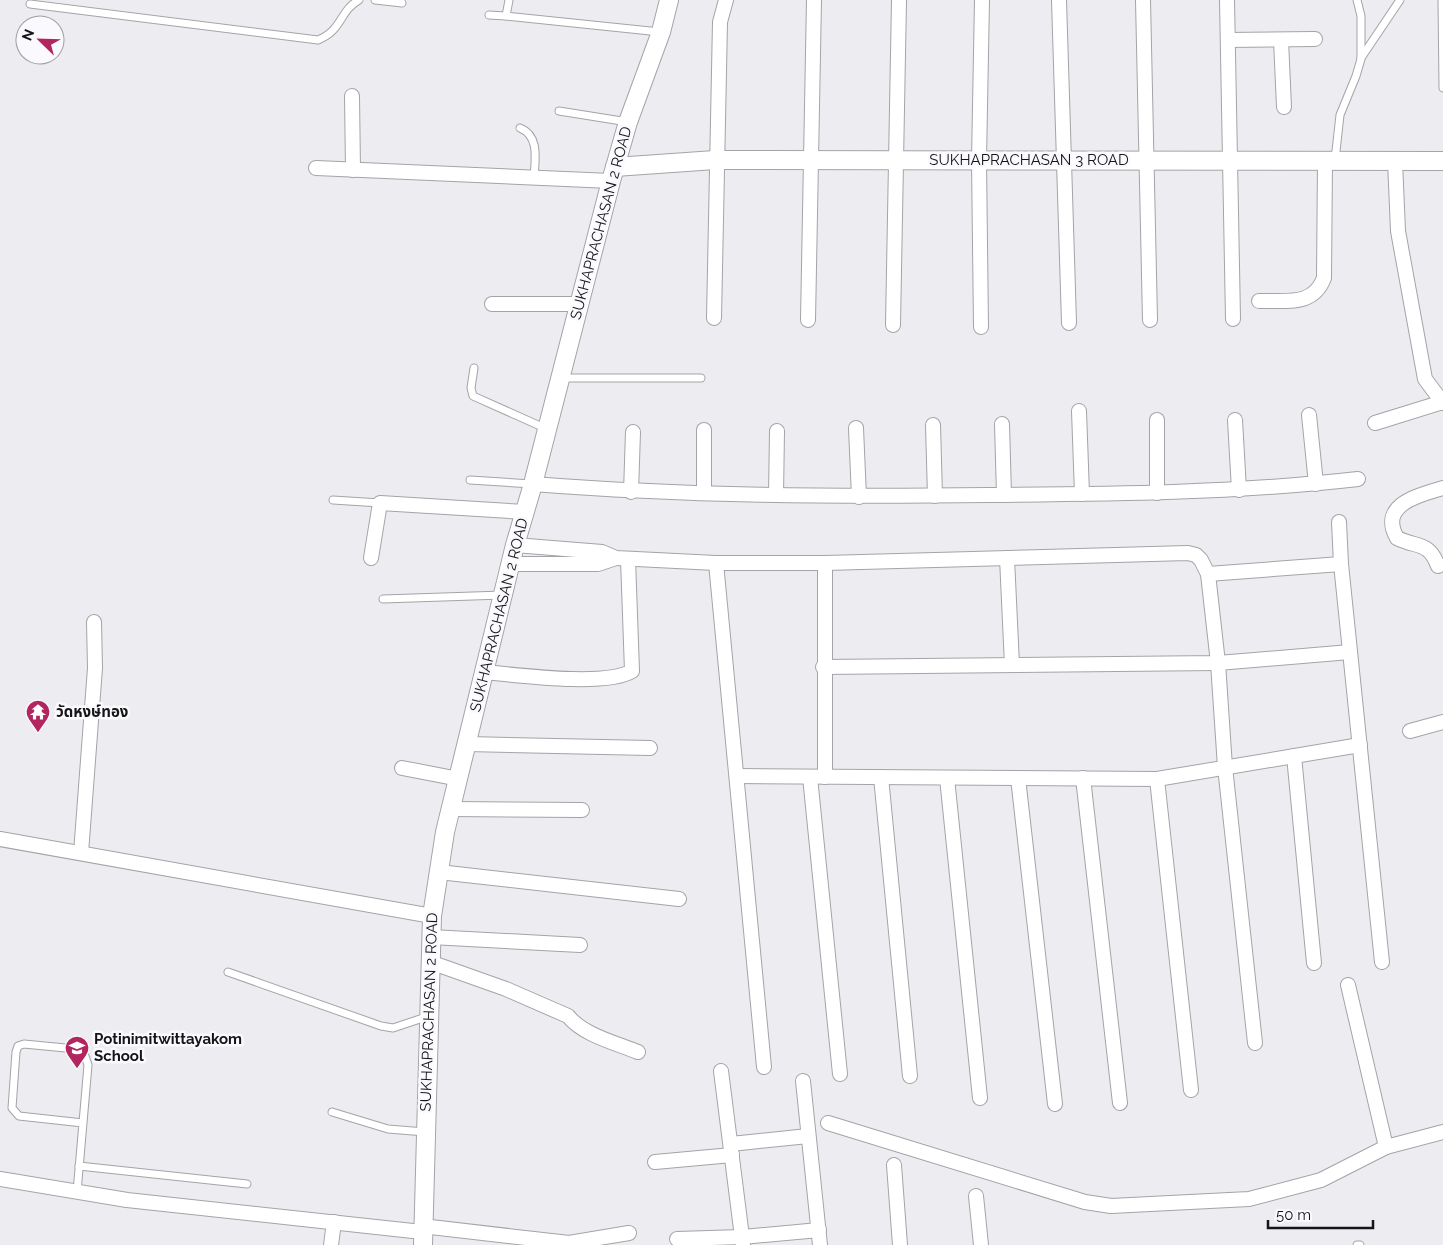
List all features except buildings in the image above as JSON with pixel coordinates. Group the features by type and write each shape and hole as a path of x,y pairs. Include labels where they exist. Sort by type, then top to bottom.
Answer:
{"street":[{"name":"SUKHAPRACHASAN 2 ROAD","path":"422,1234 432,916 451,809 512,564 515,545 533,484 613,174 628,122 661,32 669,0"},
{"path":"714,318 720,22 726,0"},
{"path":"808,320 814,0"},
{"path":"893,325 899,0"},
{"path":"981,328 979,160 982,0"},
{"path":"1059,0 1068,323"},
{"path":"1143,0 1150,320"},
{"path":"1227,0 1233,319"},
{"path":"1228,40 1315,39"},
{"path":"1281,40 1284,107"},
{"path":"352,96 353,170"},
{"name":"SUKHAPRACHASAN 3 ROAD","path":"613,174 716,160 1443,161"},
{"path":"1259,302 1308,298 1316,293 1320,287 1324,278 1330,161"},
{"path":"1376,423 1443,403 1425,379 1398,230 1395,161"},
{"path":"316,168 534,178 613,174"},
{"path":"492,304 579,304"},
{"path":"1079,411 1082,494"},
{"path":"1309,415 1316,484"},
{"path":"1156,420 1157,493"},
{"path":"1235,420 1239,490"},
{"path":"1002,424 1004,495"},
{"path":"933,425 935,496"},
{"path":"856,428 859,497"},
{"path":"704,430 704,492"},
{"path":"776,495 777,431"},
{"path":"631,492 632,432"},
{"path":"533,484 631,492 704,492 859,497 1157,493 1239,490 1358,479"},
{"path":"1438,566 1434,555 1427,548 1397,538 1393,530 1393,517 1407,498 1443,488"},
{"path":"371,558 380,503 525,512"},
{"path":"1339,522 1341,564 1382,962"},
{"path":"515,545 602,552 622,558 716,563 824,563 1188,553 1196,555 1201,560 1208,574 1218,664 1225,768 1255,1043"},
{"path":"512,564 598,564 622,558"},
{"path":"484,672 572,678 623,677 632,672 622,558"},
{"path":"1007,558 1012,665"},
{"path":"716,563 764,1067"},
{"path":"824,563 825,777"},
{"path":"1208,574 1341,564"},
{"path":"81,853 94,668 94,622"},
{"path":"823,667 1218,664 1350,652"},
{"path":"1410,731 1443,722"},
{"path":"467,744 650,748"},
{"path":"737,776 1157,779 1360,745"},
{"path":"1294,756 1314,963"},
{"path":"402,768 459,779"},
{"path":"810,777 840,1074"},
{"path":"881,777 910,1076"},
{"path":"947,778 980,1098"},
{"path":"1018,778 1055,1104"},
{"path":"1084,778 1120,1103"},
{"path":"1157,779 1191,1090"},
{"path":"451,809 582,810"},
{"path":"0,839 432,916"},
{"path":"439,872 679,899"},
{"path":"431,937 580,945"},
{"path":"430,962 533,1000 568,1016 573,1022 597,1035 638,1052"},
{"path":"1348,985 1386,1147"},
{"path":"721,1071 743,1241"},
{"path":"803,1081 820,1245"},
{"path":"828,1123 1075,1199 1111,1206 1250,1198 1321,1180 1386,1147 1443,1132"},
{"path":"655,1162 808,1136"},
{"path":"894,1165 900,1245"},
{"path":"0,1179 127,1200 334,1222 422,1234 569,1243 629,1233"},
{"path":"976,1196 981,1245"},
{"path":"331,1245 334,1222"},
{"path":"677,1239 743,1241 818,1230"}],"lane":[{"path":"30,4 318,40 331,35 353,4 359,0"},
{"path":"375,0 402,3"},
{"path":"506,16 509,0"},
{"path":"1330,161 1340,115 1361,59 1361,16 1357,0"},
{"path":"1361,59 1400,0"},
{"path":"1442,0 1443,88"},
{"path":"489,15 661,32"},
{"path":"559,111 628,122"},
{"path":"520,128 527,131 532,139 535,150 534,178"},
{"path":"474,368 471,388 473,396 547,430"},
{"path":"560,378 701,378"},
{"path":"470,480 533,484"},
{"path":"333,500 380,503"},
{"path":"383,599 503,595"},
{"path":"228,972 381,1026 394,1028 429,1016"},
{"path":"77,1192 79,1166 83,1123 88,1064 85,1056 76,1049 24,1044 18,1046 12,1108 14,1112 18,1116 83,1123"},
{"path":"332,1112 388,1129 425,1132"},
{"path":"79,1166 247,1184"}],"place":[{"name":"วัดหงษ์ทอง","path":"38,733"},
{"name":"Potinimitwittayakom School","path":"77,1069"}]}
